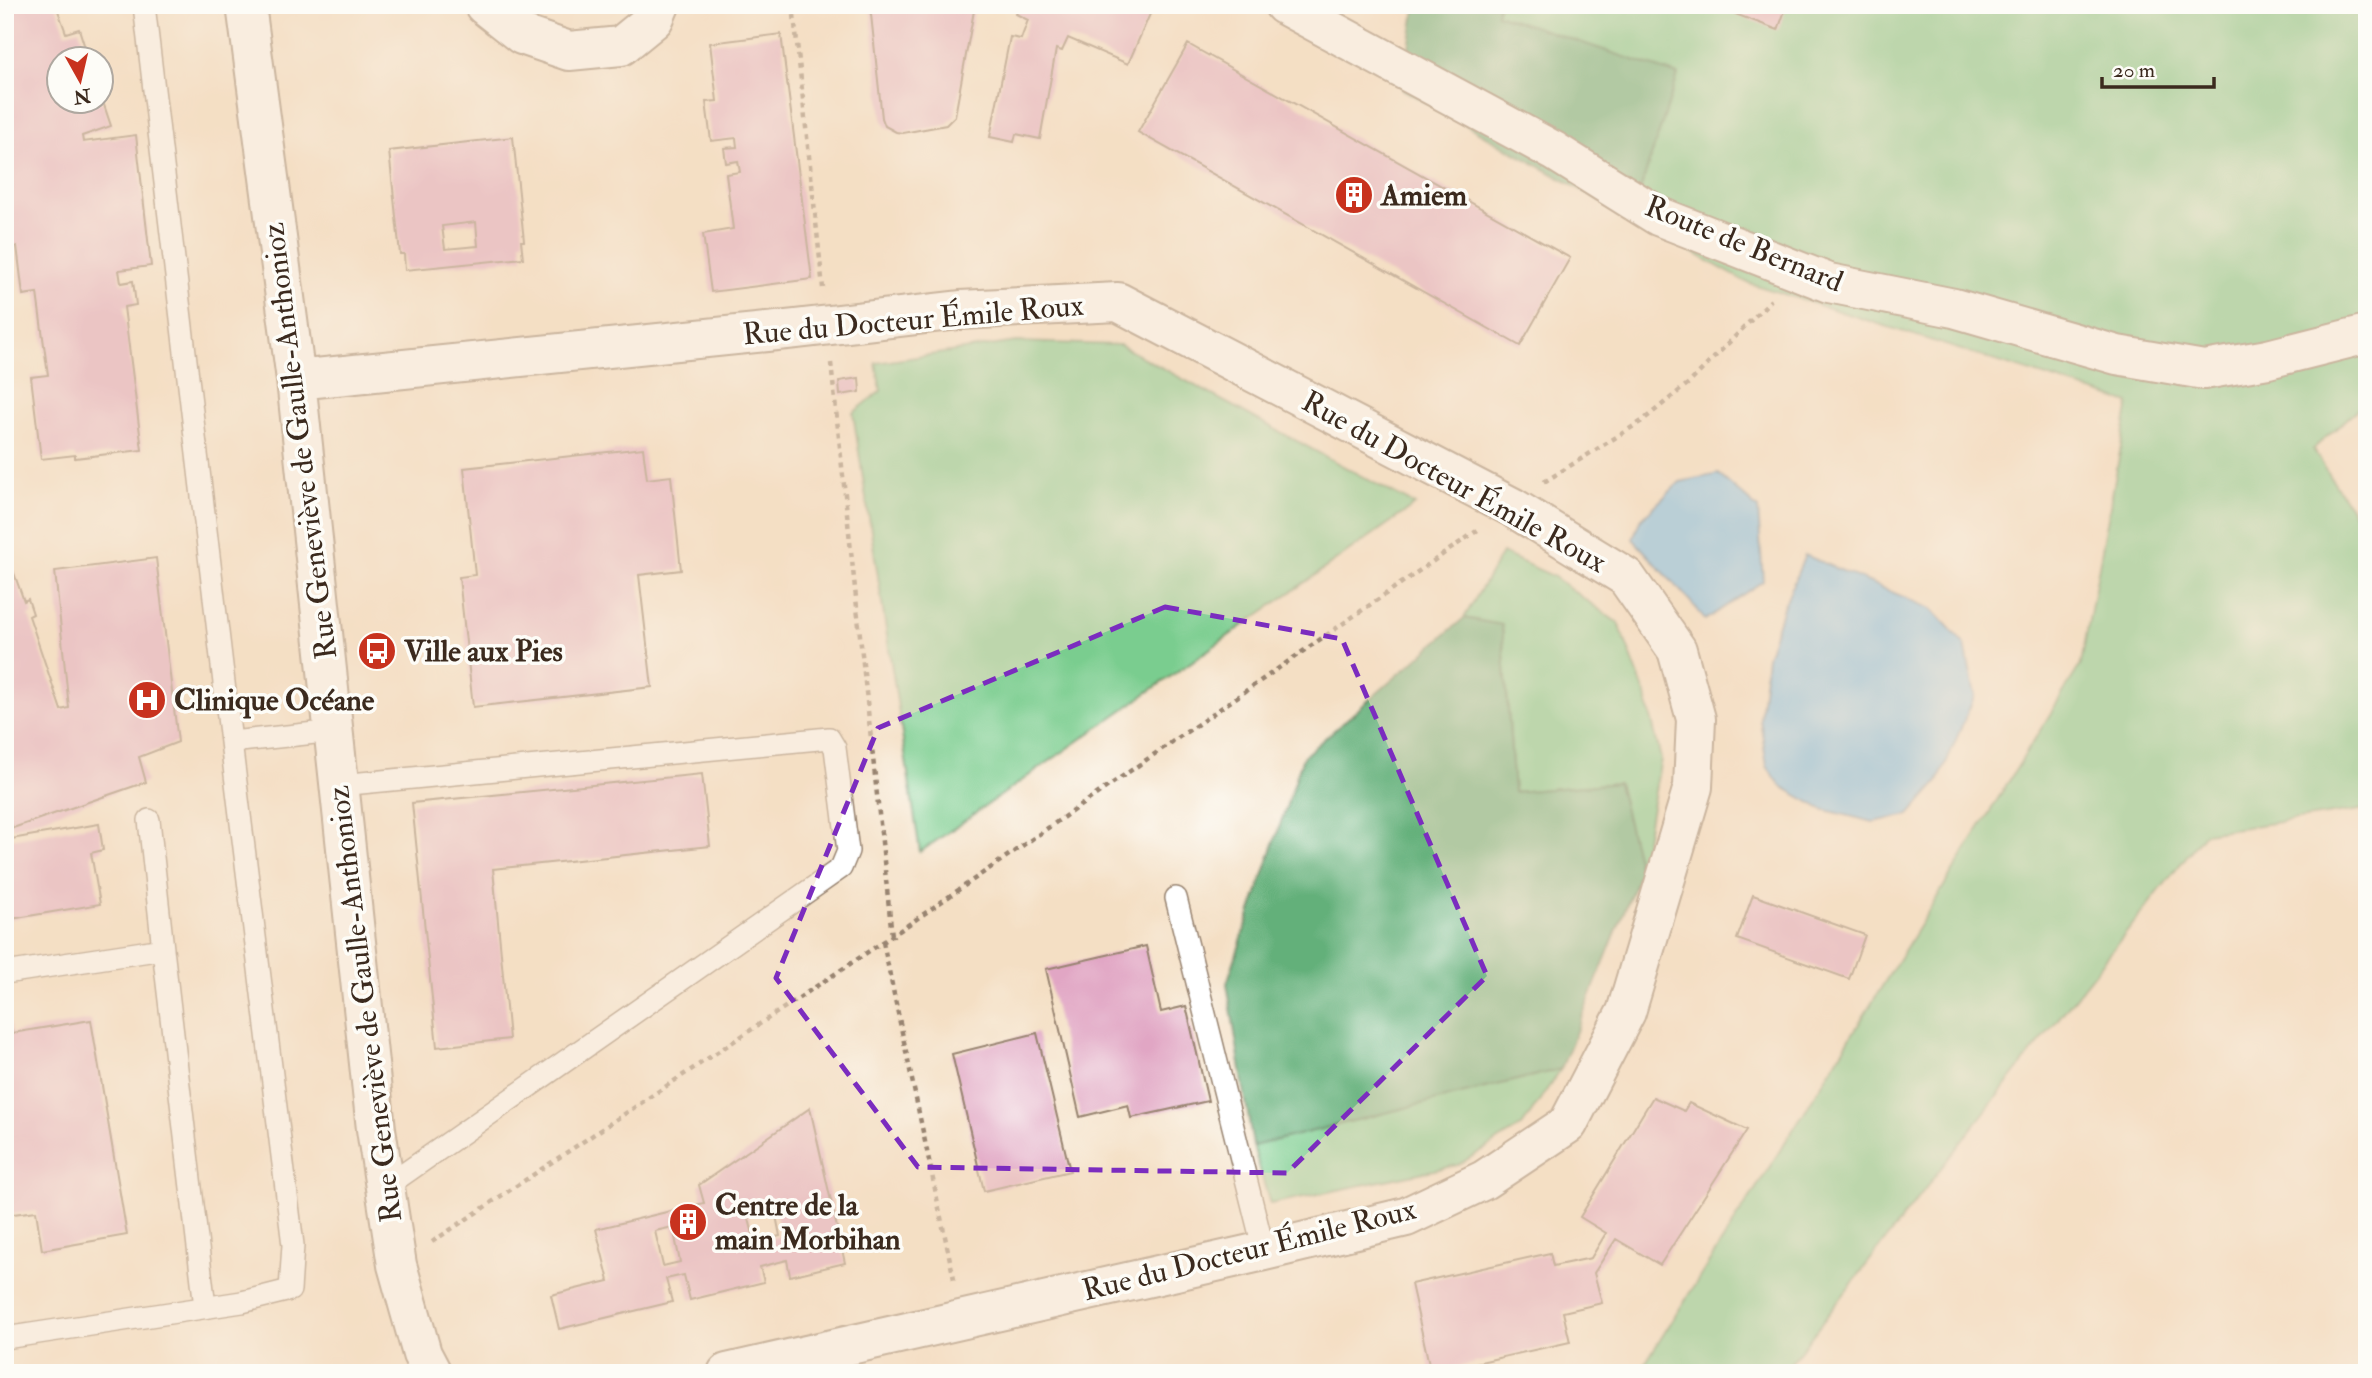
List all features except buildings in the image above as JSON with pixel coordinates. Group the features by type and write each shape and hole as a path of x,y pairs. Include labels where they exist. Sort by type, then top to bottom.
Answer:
{"street":[{"name":"Rue Geneviève de Gaulle-Anthonioz","path":"246,5 296,380 384,1188 397,1265 422,1354 432,1373"},
{"path":"484,5 522,35 569,51 621,46 654,19 660,5"},
{"name":"Route de Bernard","path":"1284,5 1554,151 1658,216 1829,283 1954,308 2117,355 2204,370 2268,359 2367,334"},
{"name":"Rue du Docteur Émile Roux","path":"296,380 960,310 1118,302 1512,507 1626,577 1677,650 1696,719 1693,787 1626,1012 1568,1124 1484,1180 1406,1217 727,1373"}],"lane":[{"path":"5,1338 205,1307 290,1290 293,1245 144,5"},
{"path":"231,742 334,731"},
{"path":"340,785 829,738 835,748 848,851 841,868 384,1188"},
{"path":"149,820 205,1307"},
{"path":"1176,898 1264,1251"},
{"path":"5,973 163,950"}],"path":[{"path":"793,5 892,936"},
{"path":"397,1265 892,936 1512,507 1557,472 1642,421 1690,382 1766,307 1795,269"},
{"path":"883,942 962,1319"}],"highlighted area":[{"path":"1165,607 1342,639 1487,976 1287,1173 918,1167 776,978 878,728"}],"green space":[{"path":"1416,5 1498,5 1497,14 1678,75 1631,218 1402,89"},
{"path":"1498,5 2367,5 2367,401 2313,449 2367,534 2367,809 2205,833 1783,1373 1639,1373 1815,1095 2081,664 2129,403 1746,282 1631,218 1497,14"},
{"path":"1016,342 1120,345 1415,505 920,852 853,413 881,391 876,363"},
{"path":"1502,553 1553,576 1619,624 1646,696 1661,759 1640,872 1618,783 1514,792 1502,625 1464,618"},
{"path":"1464,618 1502,625 1514,792 1618,783 1640,872 1561,1069 1253,1146 1227,983 1303,757"},
{"path":"1561,1069 1522,1126 1458,1165 1270,1204 1253,1146"}],"water":[{"path":"1718,474 1758,509 1763,581 1705,620 1633,539 1640,520 1680,482"},
{"path":"1805,555 1932,609 1965,645 1975,695 1938,782 1909,815 1873,822 1822,809 1781,786 1767,766 1760,719 1767,657 1783,608"}],"place":[{"name":"Amiem","path":"1354,195"},
{"name":"Ville aux Pies","path":"377,651"},
{"name":"Clinique Océane","path":"147,700"},
{"name":"Centre de la main Morbihan","path":"688,1222"}]}
